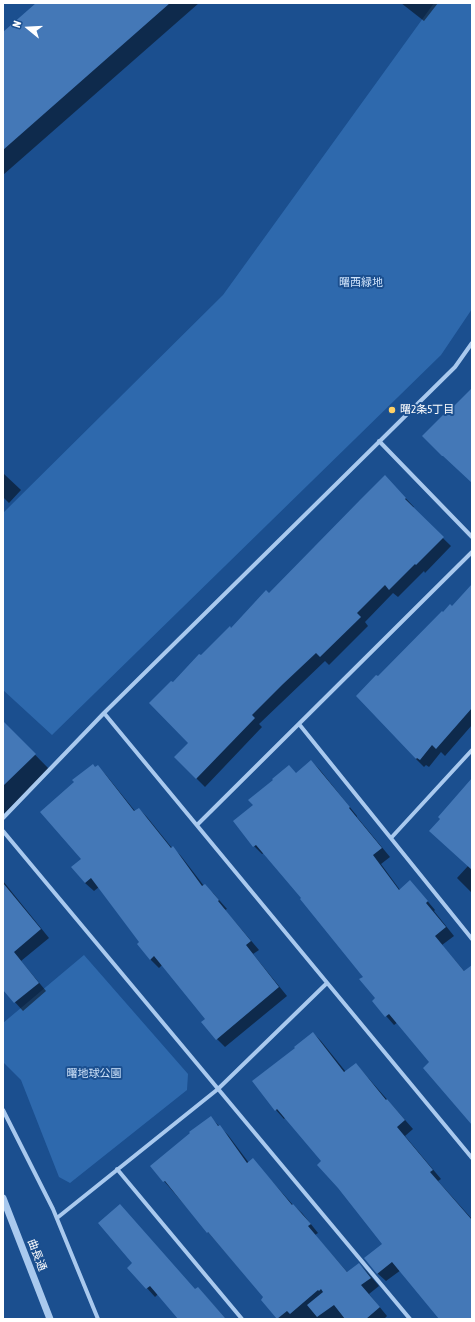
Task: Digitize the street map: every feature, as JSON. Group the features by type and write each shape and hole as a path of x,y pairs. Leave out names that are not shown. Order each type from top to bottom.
{"street":[{"path":"3,818 104,713 455,367 472,342"},
{"path":"379,441 472,537"},
{"path":"197,825 472,552"},
{"path":"104,713 472,1158"},
{"path":"299,724 472,939"},
{"path":"391,838 472,750"},
{"path":"3,830 410,1319"},
{"path":"57,1218 218,1089 327,983"},
{"path":"3,1110 57,1218 98,1319"},
{"path":"117,1169 242,1319"},
{"name":"曲長通","path":"3,1198 50,1319"}],"green space":[{"name":"曙西緑地","path":"434,3 472,3 472,309 441,355 52,735 3,690 3,513 223,295"},
{"name":"曙地球公園","path":"84,955 188,1074 187,1090 70,1183 59,1177 21,1080 3,1062 3,1023"}],"building":[{"path":"36,3 170,3 3,150 3,32"},
{"path":"472,388 472,483 422,436"},
{"path":"385,475 406,498 405,499 444,537 389,590 385,585 357,613 361,617 320,657 316,653 282,685 252,715 255,718 196,779 174,757 188,743 149,703 171,681 173,682 199,654 201,655 230,626 231,628 266,590 269,593"},
{"path":"472,584 472,708 436,749 432,745 420,760 417,758 416,759 356,696 376,675 378,676 442,611 443,612 450,604 452,606"},
{"path":"3,721 36,754 3,786"},
{"path":"311,760 382,848 373,855 399,890 410,880 428,901 426,903 446,927 435,936 464,971 472,965 472,1125 423,1068 429,1062 389,1014 385,1017 372,1001 375,998 359,979 363,977 300,899 301,898 256,845 253,847 233,821 253,805 248,800 289,765 296,773"},
{"path":"93,764 95,767 98,765 134,811 139,808 171,848 173,846 202,886 205,884 219,900 218,901 251,941 246,945 279,987 216,1040 201,1022 205,1019 154,956 150,960 137,944 139,942 91,878 85,883 71,867 81,859 40,812 74,782 72,780"},
{"path":"472,778 472,870 429,831 440,819 438,817"},
{"path":"3,883 41,929 14,952 39,983 14,1003 3,990"},
{"path":"313,1032 344,1072 356,1063 386,1100 387,1099 405,1120 397,1127 433,1170 430,1172 472,1220 472,1319 439,1319 392,1262 377,1274 364,1258 382,1244 338,1188 317,1165 321,1161 277,1109 275,1111 252,1081 295,1048 294,1047"},
{"path":"211,1116 218,1126 220,1125 247,1163 253,1158 292,1205 293,1204 311,1224 308,1226 347,1272 359,1263 371,1278 361,1285 380,1307 366,1319 345,1319 334,1305 317,1317 307,1305 323,1292 321,1289 290,1314 287,1311 277,1319 261,1300 263,1297 208,1232 207,1233 165,1181 163,1182 150,1166 190,1133 189,1132"},
{"path":"120,1204 195,1289 198,1287 226,1319 178,1319 150,1286 146,1289 127,1268 132,1263 98,1223"}],"place":[{"name":"曙2条5丁目","path":"392,410"}]}
